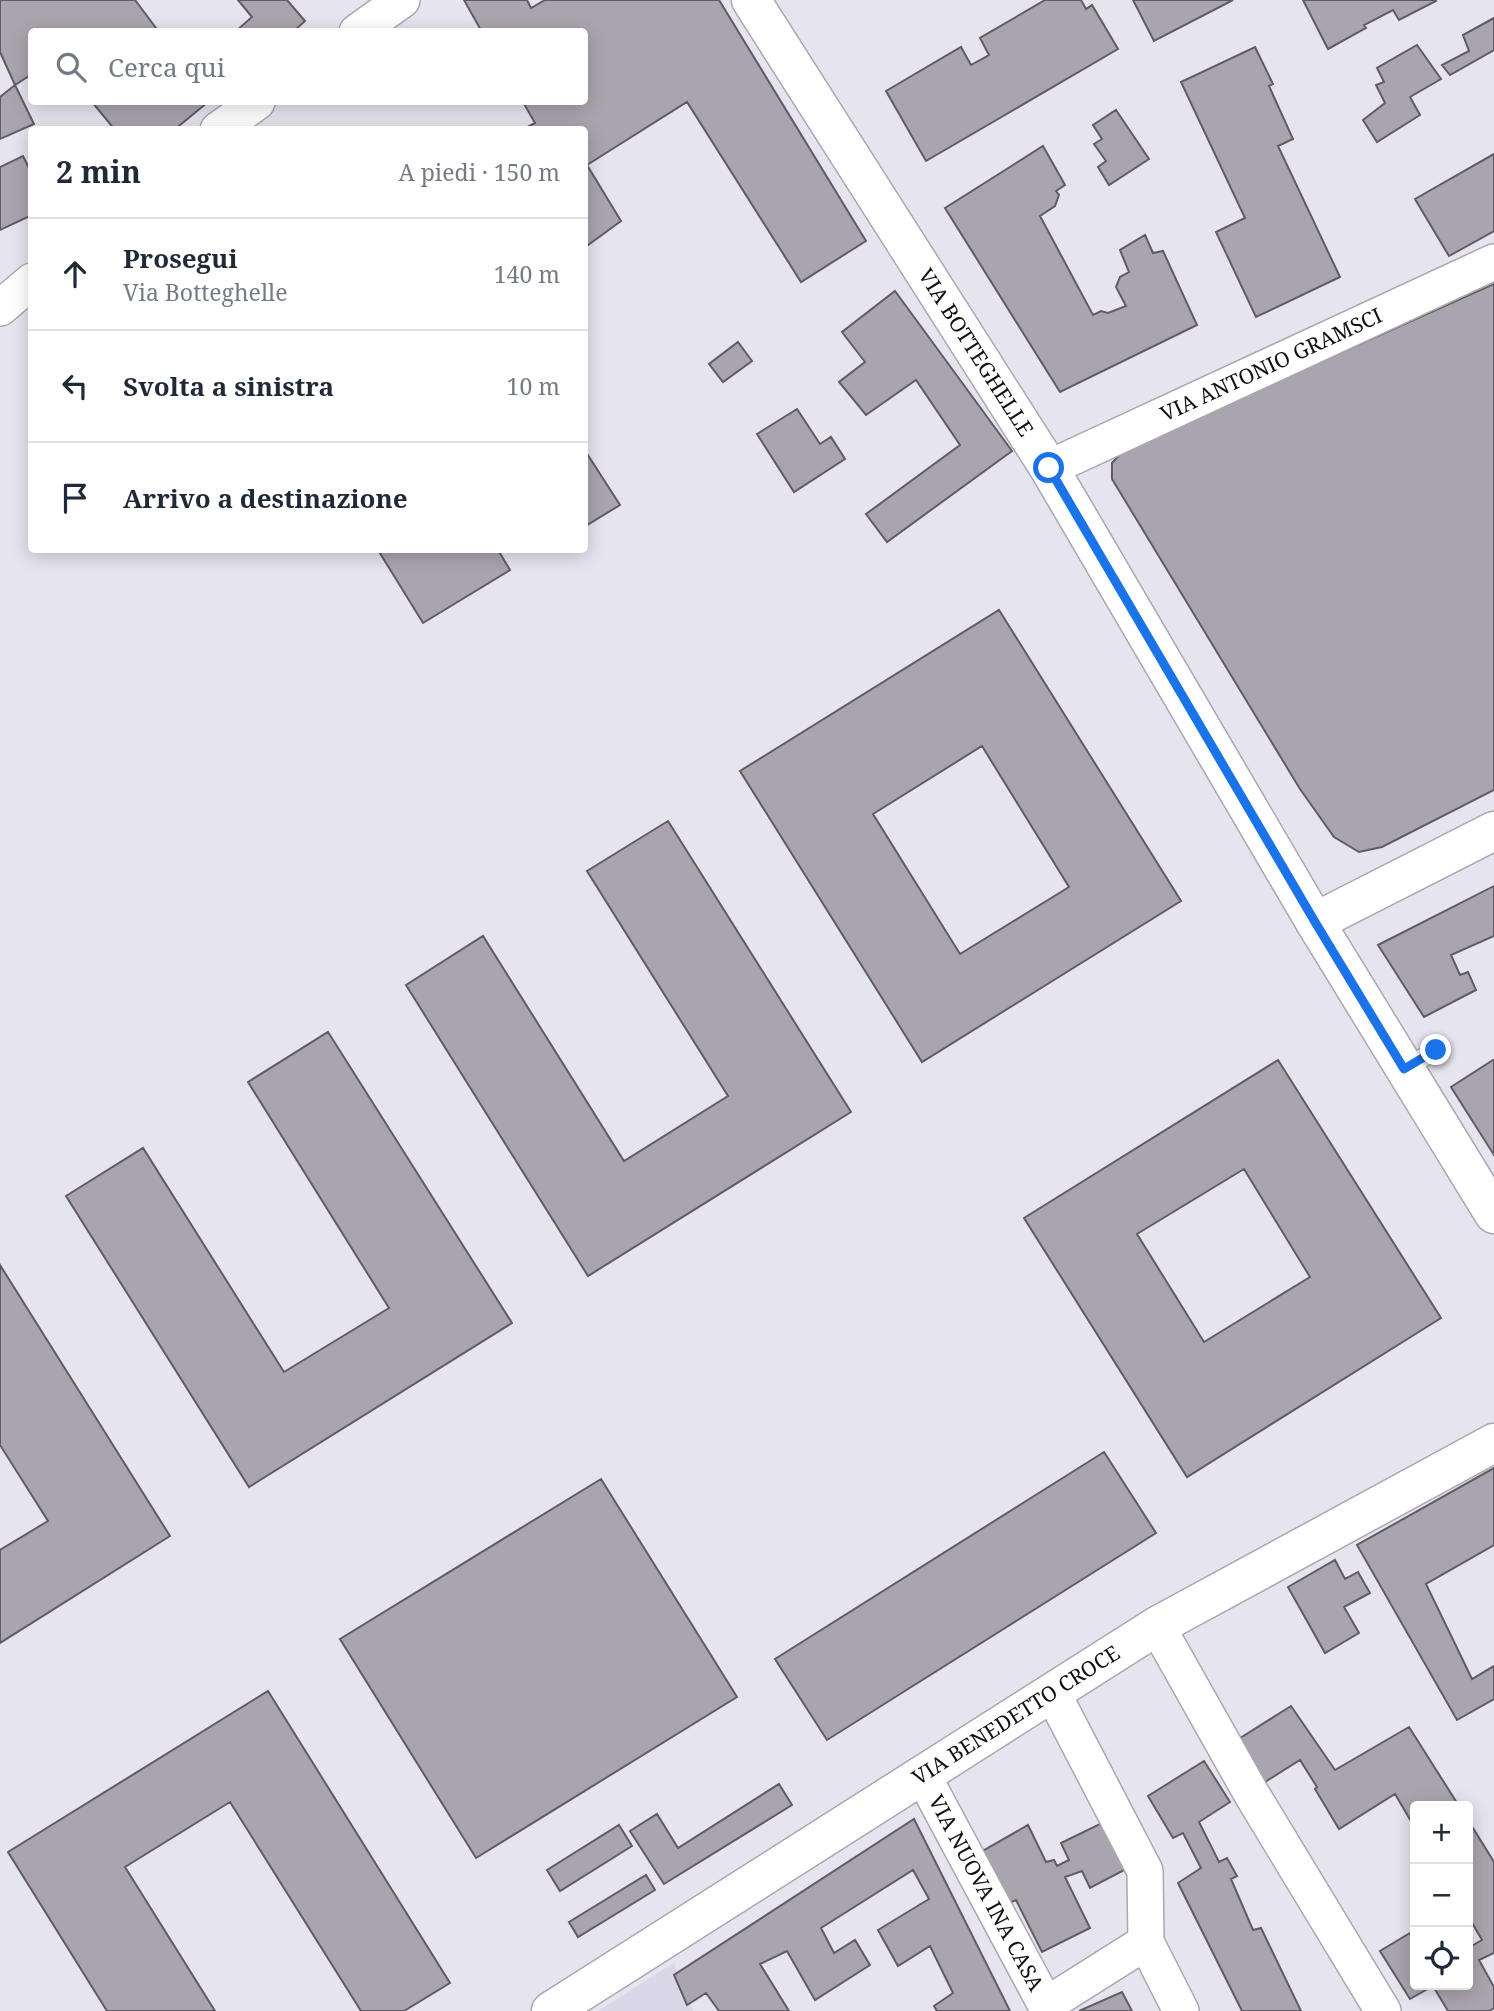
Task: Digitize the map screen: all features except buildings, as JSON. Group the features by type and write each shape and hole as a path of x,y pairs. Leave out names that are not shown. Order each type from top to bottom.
{"main road":[{"name":"VIA BOTTEGHELLE","path":"751,0 1049,468 1315,922 1420,1059 1494,1214"},
{"path":"1315,922 1494,831"},
{"name":"VIA BENEDETTO CROCE","path":"551,2011 1157,1626 1494,1443"}],"street":[{"path":"363,28 402,0"},
{"path":"224,126 253,105"},
{"name":"VIA ANTONIO GRAMSCI","path":"1049,468 1494,262"},
{"path":"0,308 28,284"},
{"path":"1157,1626 1251,1793 1383,2011"},
{"path":"1052,1692 1145,1871 1146,1942 1181,2011"},
{"name":"VIA NUOVA INA CASA","path":"922,1774 1047,2008"},
{"path":"1047,2008 1146,1942"}],"shaded area":[{"path":"674,1963 693,2011 598,2011"}],"route":[{"path":"1049,468 1404,1069 1436,1050"}]}
